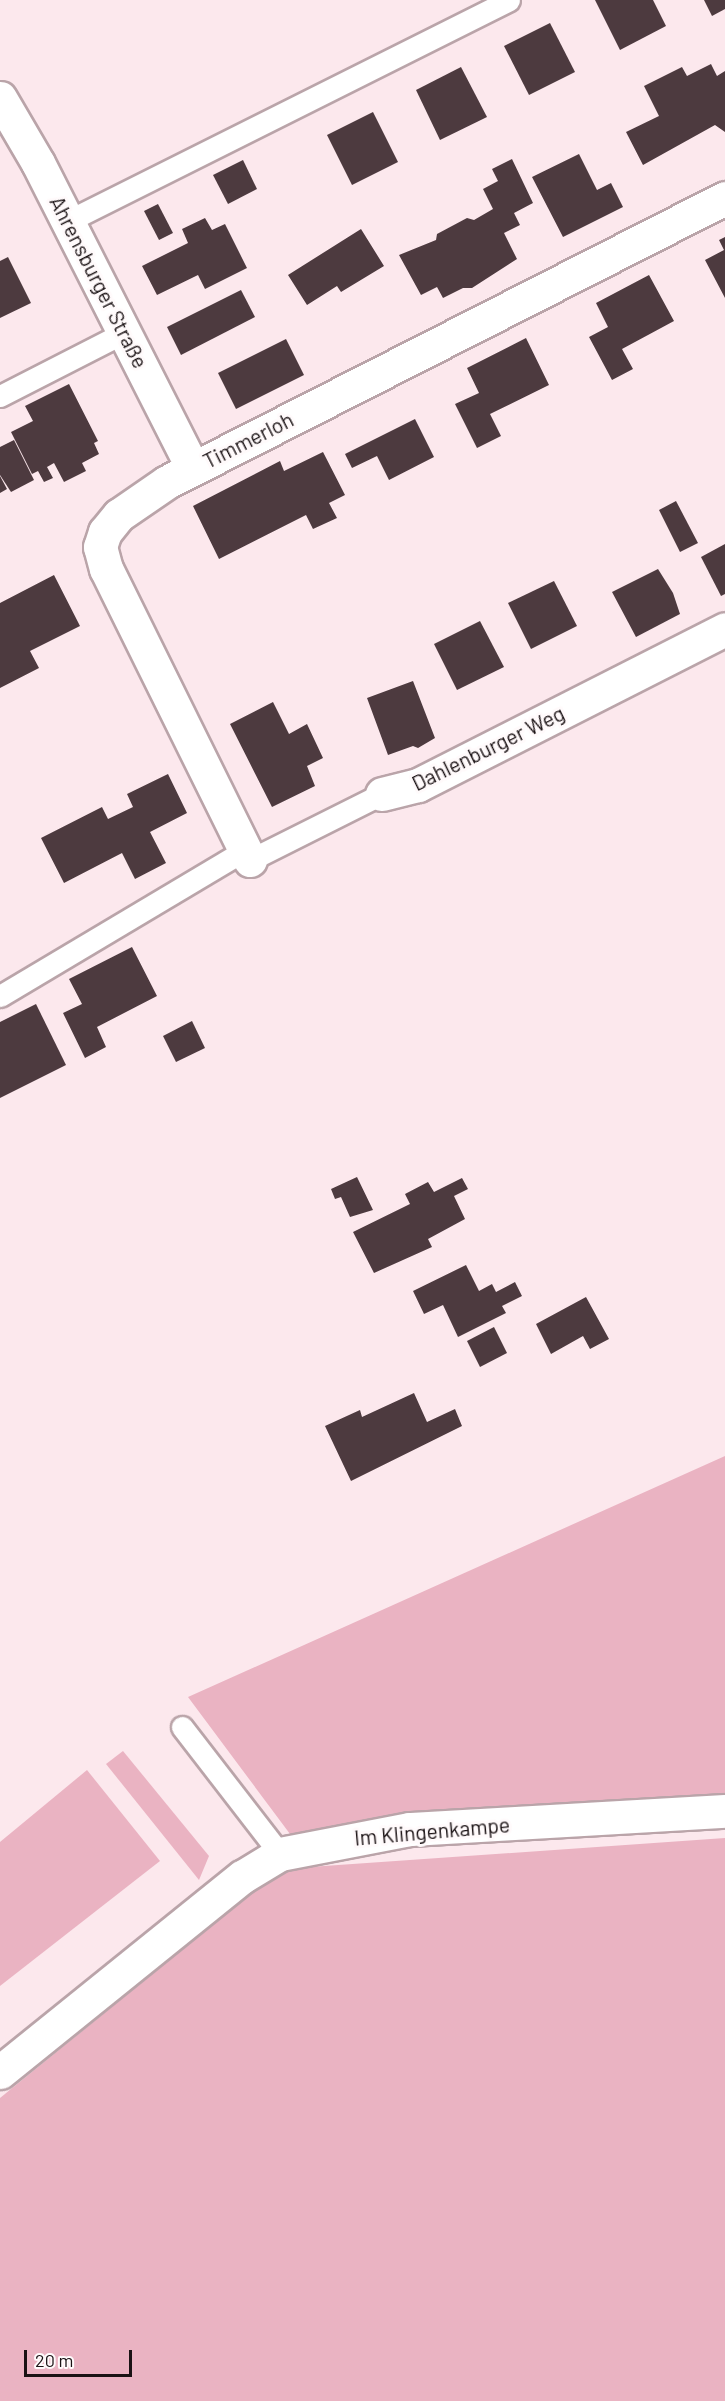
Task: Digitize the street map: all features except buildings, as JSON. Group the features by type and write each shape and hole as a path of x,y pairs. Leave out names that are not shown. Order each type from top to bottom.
{"street":[{"name":"Ahrensburger Straße","path":"0,98 68,221 193,468"},
{"name":"Timmerloh","path":"247,855 106,569 100,548 105,532 119,515 193,468 725,198"},
{"name":"Dahlenburger Weg","path":"382,794 418,785 725,629"},
{"name":"Im Klingenkampe","path":"0,2072 242,1877 280,1854 410,1829 725,1811"}],"lane":[{"path":"68,221 509,0"},
{"path":"0,396 125,332"},
{"name":"Dahlenburger Weg","path":"0,996 247,855 382,794"},
{"path":"182,1727 280,1854"}],"shaded area":[{"path":"725,1456 725,1797 409,1815 290,1834 188,1697"},
{"path":"123,1751 209,1856 199,1880 106,1764"},
{"path":"87,1770 160,1861 0,1986 0,1842"},
{"path":"725,1838 725,2401 0,2401 0,2098 281,1869"}]}
